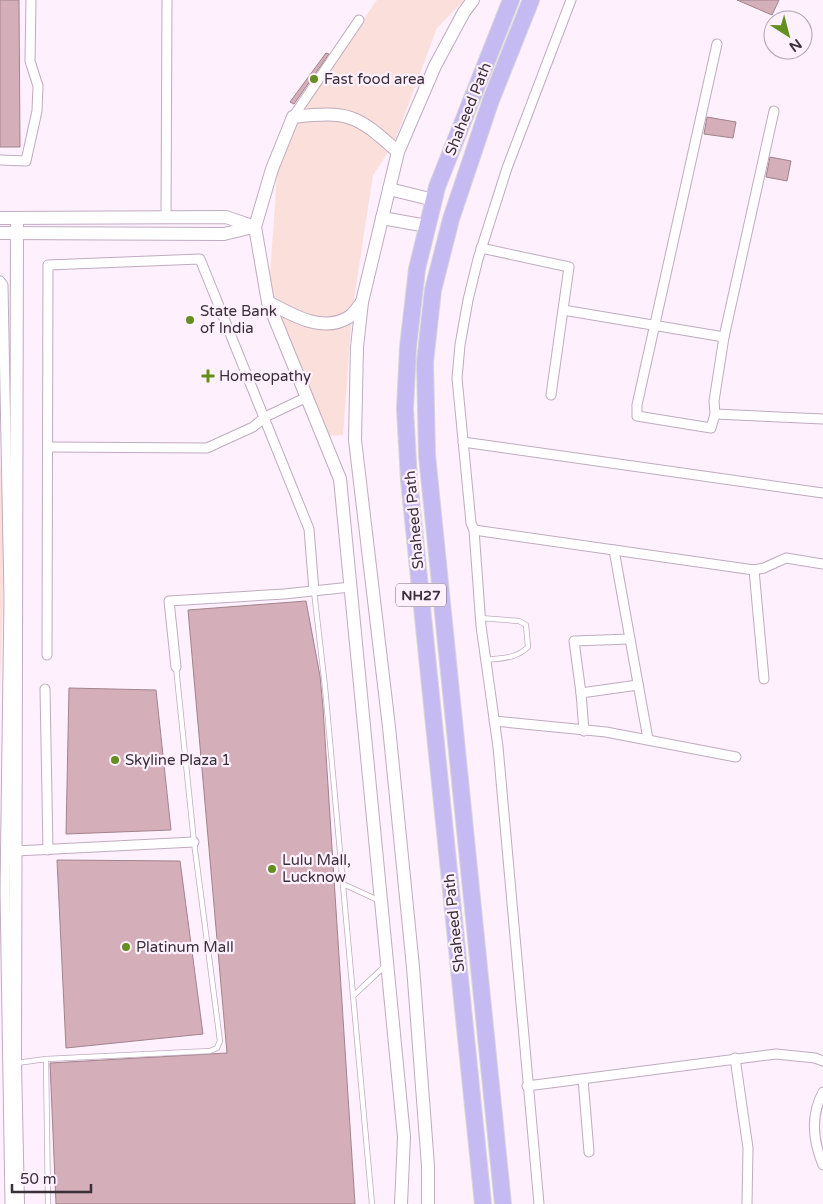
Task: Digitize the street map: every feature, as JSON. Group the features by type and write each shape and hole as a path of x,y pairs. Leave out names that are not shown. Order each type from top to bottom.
{"highway":[{"name":"Shaheed Path","path":"483,1204 409,480 405,410 408,347 417,269 437,187 511,0"},
{"name":"Shaheed Path","path":"503,1204 427,455 425,362 433,290 451,219 491,100 531,0"}],"street":[{"path":"0,160 26,160 37,111 38,86 30,61 31,0"},
{"path":"166,218 167,0"},
{"path":"428,1204 428,1166 413,967 356,440 357,347 362,302 398,152 435,66 464,12 473,0"},
{"path":"539,1204 494,721 480,618 474,530 471,523 457,378 460,345 481,248 507,168 572,0"},
{"path":"360,20 293,117 272,169 255,227 268,302 305,398 340,479 404,1137 401,1204"},
{"path":"717,44 637,405 637,416 711,428 715,414 714,401 724,337 774,111"},
{"path":"293,117 334,114 352,117 374,130 398,152"},
{"path":"389,189 434,200"},
{"path":"0,218 226,217 255,227"},
{"path":"17,218 15,1063 18,1204"},
{"path":"382,218 427,226"},
{"path":"0,233 224,234 255,227"},
{"path":"481,248 569,267 551,395"},
{"path":"47,655 48,265 200,259 309,529 314,591"},
{"path":"0,281 3,285 9,598 5,891 10,1204"},
{"path":"268,302 296,317 321,324 334,323 350,316 362,302"},
{"path":"563,310 654,327 724,337"},
{"path":"48,447 208,448 253,427 265,417 305,398"},
{"path":"715,414 823,419"},
{"path":"463,442 823,493"},
{"path":"474,530 754,570 764,568 786,558 823,564"},
{"path":"614,550 648,739"},
{"path":"754,570 764,679"},
{"path":"176,667 169,601 350,587"},
{"path":"584,730 574,641 630,639"},
{"path":"581,694 638,685"},
{"path":"45,689 48,850"},
{"path":"494,721 584,730 648,739 736,757"},
{"path":"16,851 194,842"},
{"path":"527,1086 776,1054 815,1058 823,1061"},
{"path":"735,1058 748,1148 748,1204"},
{"path":"582,1079 589,1152"},
{"path":"823,1092 814,1120 816,1147 823,1165"}],"lane":[{"path":"314,591 325,687 372,1204"},
{"path":"480,618 519,621 526,625 528,631 528,647 521,654 511,658 486,660"},
{"path":"15,1063 46,1059 210,1051 217,1048 220,1041 194,842 176,667"},
{"path":"343,884 381,901"},
{"path":"353,996 387,964"},
{"path":"46,1059 48,1204"}],"shaded area":[{"path":"377,0 464,0 437,28 394,143 373,175 352,312 343,435 327,436 269,290 279,146 317,85"},
{"path":"0,459 5,538 0,691"}],"building":[{"path":"0,0 19,0 20,147 0,147"},
{"path":"737,0 779,0 774,10 763,11"},
{"path":"326,53 329,54 294,104 290,102"},
{"path":"707,117 736,122 733,138 704,134"},
{"path":"770,157 791,161 787,181 766,177"},
{"name":"Lulu Mall, Lucknow","path":"306,601 320,676 323,708 355,1204 56,1204 50,1063 227,1053 188,610"},
{"name":"Skyline Plaza 1","path":"69,688 156,690 171,830 66,834"},
{"name":"Platinum Mall","path":"57,860 180,861 203,1034 66,1048"}],"place":[{"name":"Fast food area","path":"314,79"},
{"name":"State Bank of India","path":"190,320"},
{"name":"Homeopathy","path":"208,376"},
{"name":"Skyline Plaza 1","path":"115,760"},
{"name":"Lulu Mall, Lucknow","path":"272,869"},
{"name":"Platinum Mall","path":"126,947"}]}
